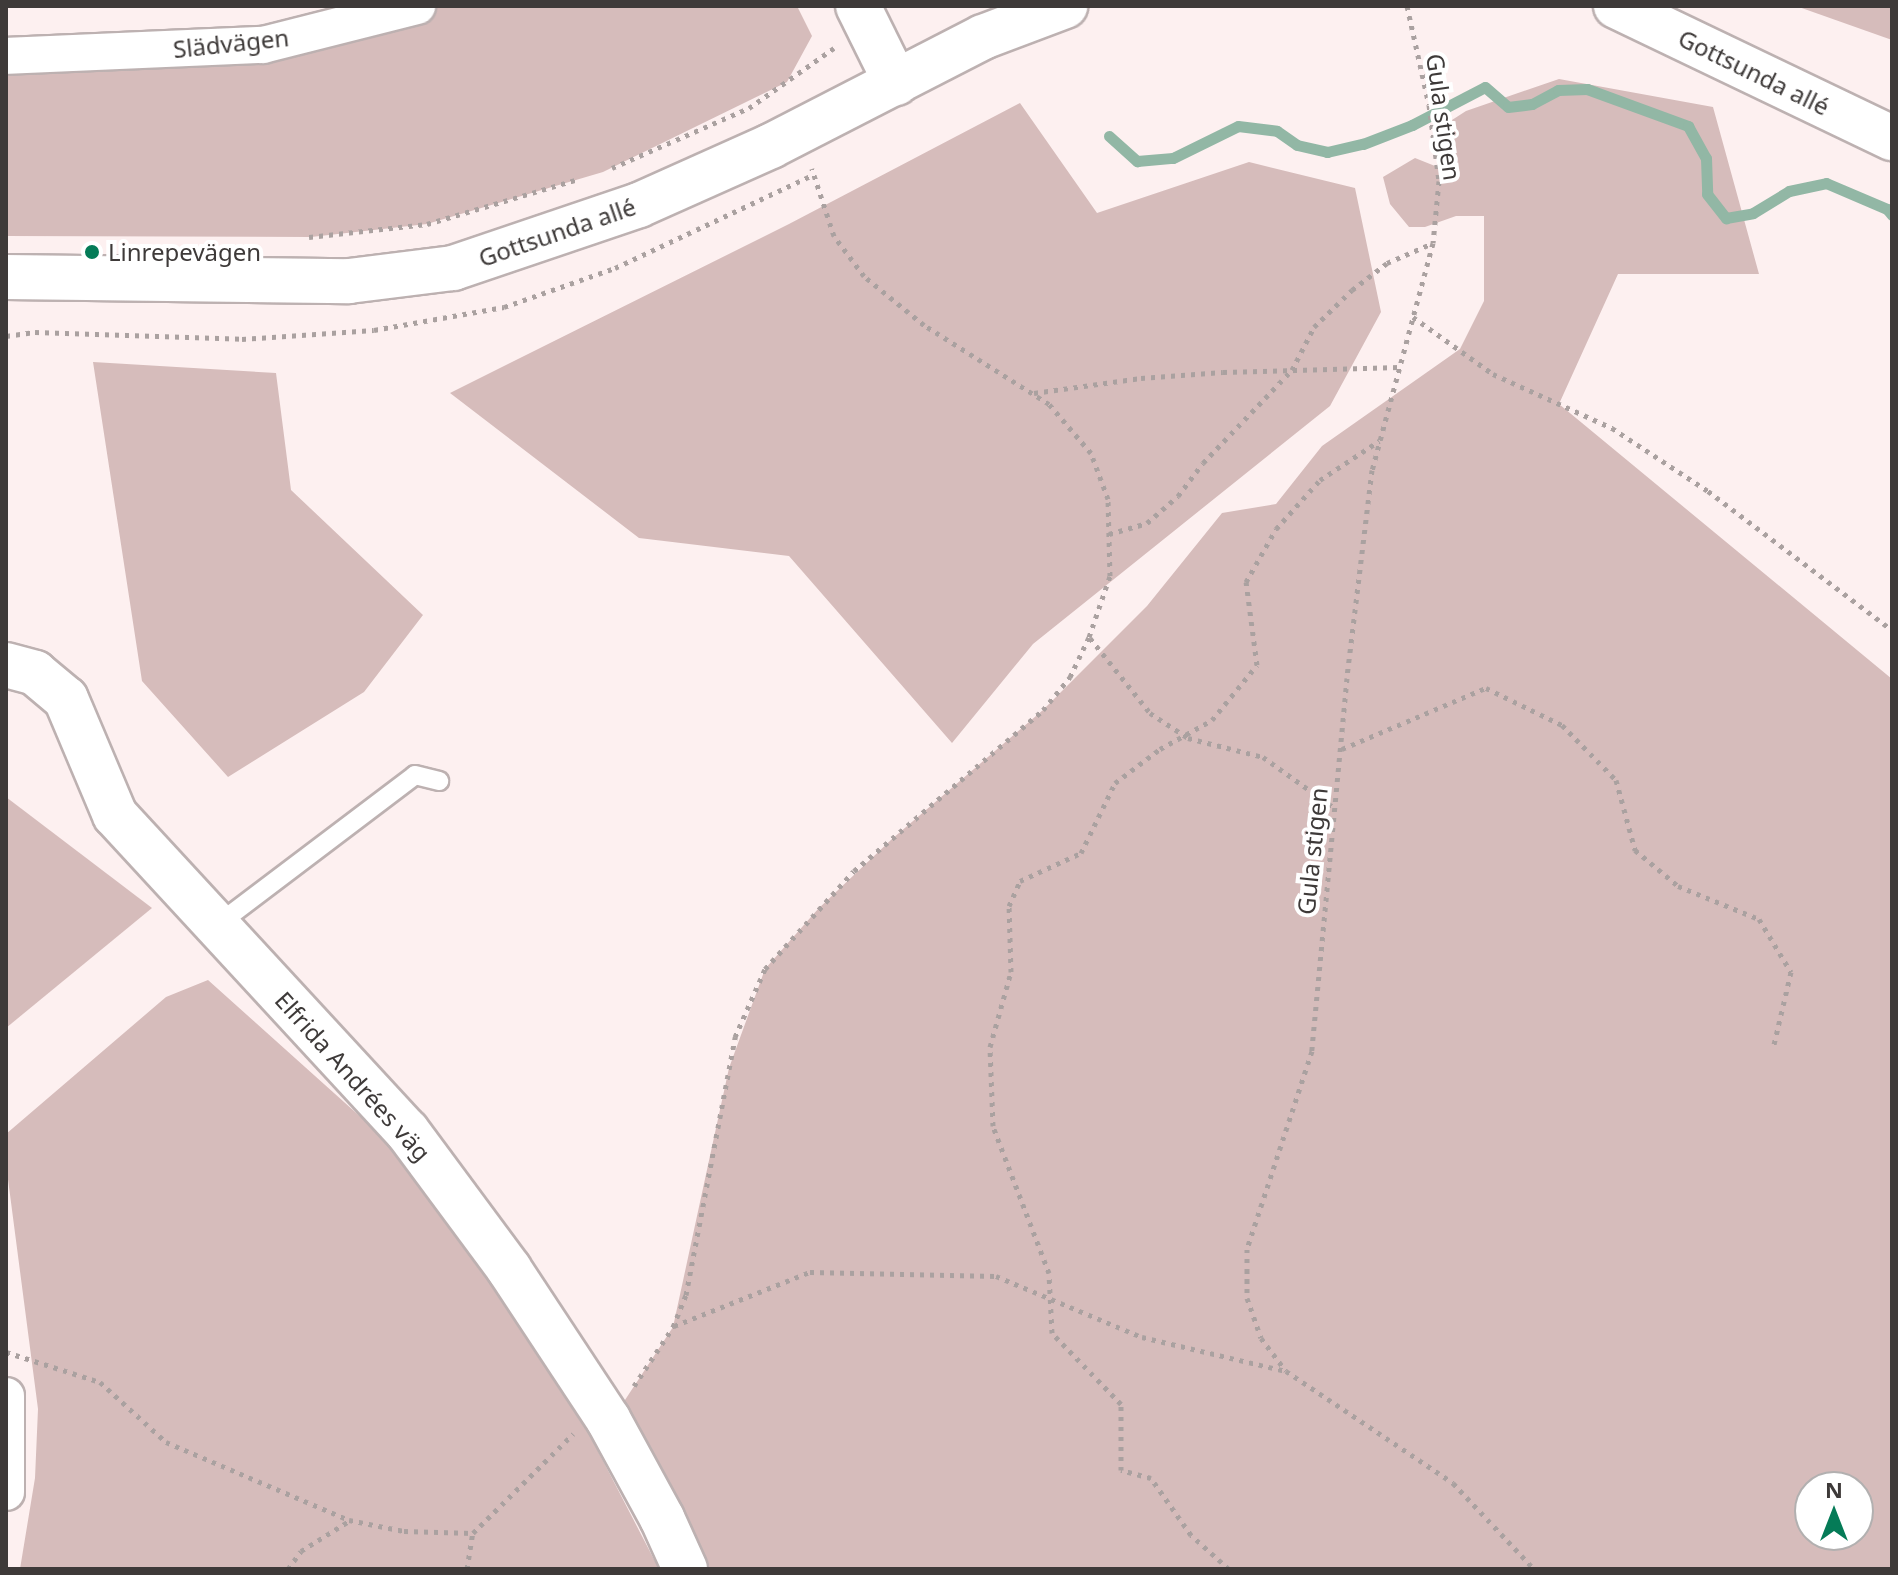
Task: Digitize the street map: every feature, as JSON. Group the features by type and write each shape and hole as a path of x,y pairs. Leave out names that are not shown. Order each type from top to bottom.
{"street":[{"name":"Slädvägen","path":"6,56 42,57 263,45 417,6"},
{"name":"Gottsunda allé","path":"6,277 349,281 453,268 639,205 771,146 983,37 1065,6"},
{"name":"Gottsunda allé","path":"1616,6 1892,138"},
{"path":"862,15 896,83"},
{"name":"Elfrida Andrées väg","path":"6,665 35,673 66,699 115,815 407,1131 509,1269 608,1419 662,1518 685,1569"},
{"path":"6,1396 9,1424 6,1492"}],"lane":[{"path":"217,925 415,775 439,781"}],"path":[{"name":"Gula stigen","path":"1407,6 1429,105 1439,181 1433,243 1372,470 1334,808 1312,1051 1247,1249 1247,1298 1261,1338 1286,1371 1453,1483 1534,1569"},
{"path":"603,172 749,108 862,15"},
{"path":"631,1390 673,1327 686,1295 735,1037 765,969 854,871 1043,710 1070,677 1089,637 1110,576 1108,499 1091,453 1049,404 924,325 864,276 834,236 813,175 803,127"},
{"path":"296,237 427,224 588,177"},
{"path":"1109,534 1147,523 1178,496 1203,463 1292,370 1314,327 1352,290 1387,263 1433,243"},
{"path":"1413,317 1493,374 1612,428 1696,483 1892,630"},
{"path":"67,322 67,332"},
{"path":"181,336 182,325"},
{"path":"1033,394 1141,378 1399,367"},
{"path":"1229,1569 1191,1535 1151,1478 1121,1470 1121,1404 1052,1333 1049,1273 993,1126 990,1047 1011,972 1009,906 1020,881 1081,853 1115,783 1184,735 1212,720 1257,665 1246,582 1276,529 1320,480 1380,441"},
{"path":"1089,637 1150,713 1184,735 1263,757 1334,808"},
{"path":"1341,750 1486,688 1562,725 1616,780 1635,850 1678,886 1759,919 1791,972 1773,1049"},
{"path":"673,1327 810,1272 996,1276 1142,1337 1286,1371"},
{"path":"6,1352 100,1382 166,1442 349,1520 404,1531 473,1533"},
{"path":"467,1569 473,1533 574,1434"},
{"path":"288,1569 301,1551 349,1520"}],"shaded area":[{"path":"417,6 797,6 812,36 787,82 603,172 427,224 311,237 6,236 6,56 42,57"},
{"path":"1796,6 1892,6 1892,40"},
{"path":"1559,79 1713,107 1759,274 1618,274 1559,404 1892,679 1892,1569 708,1569 623,1403 673,1327 729,1068 765,969 818,909 892,839 1043,710 1147,606 1222,513 1276,504 1322,446 1460,349 1484,301 1484,216 1456,216 1425,227 1409,227 1390,204 1383,177 1415,158 1435,166 1449,157 1452,120 1466,111"},
{"path":"1020,103 1097,213 1249,162 1355,188 1381,312 1330,406 1033,644 952,743 789,556 639,538 450,393 789,224"},
{"path":"93,362 276,373 291,490 423,615 364,692 228,777 142,681"},
{"path":"6,797 152,908 6,1028"},
{"path":"208,980 383,1137 487,1278 586,1428 659,1569 20,1569 35,1478 38,1409 6,1164 6,1134 166,997"}],"waterway":[{"path":"1109,136 1137,161 1173,158 1238,126 1277,131 1297,145 1327,152 1363,144 1412,125 1485,87 1508,107 1532,104 1558,90 1587,89 1688,126 1706,158 1707,194 1726,218 1753,213 1789,191 1826,183 1887,209 1892,215"}],"place":[{"name":"Linrepevägen","path":"92,252"}]}
